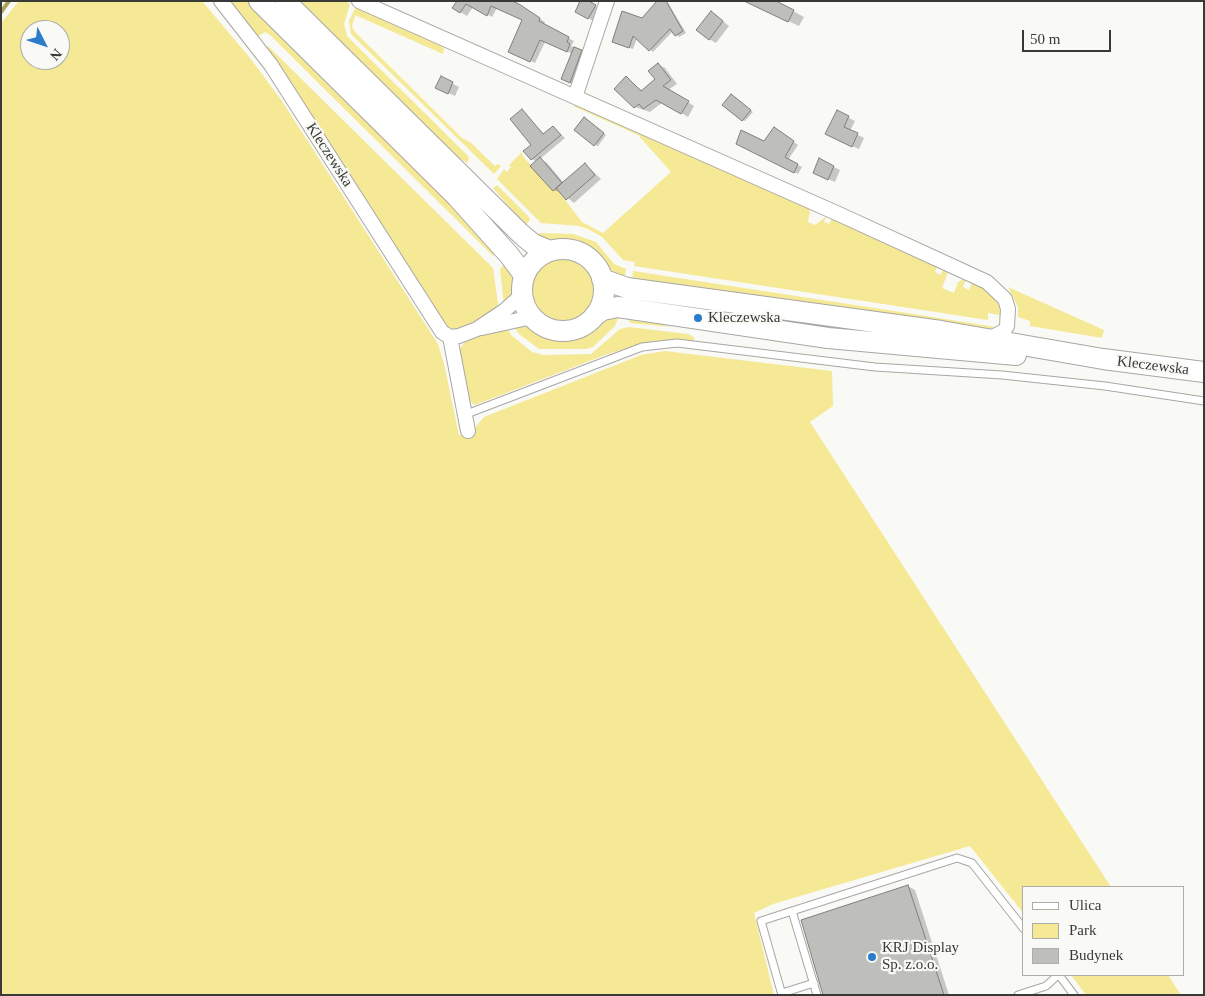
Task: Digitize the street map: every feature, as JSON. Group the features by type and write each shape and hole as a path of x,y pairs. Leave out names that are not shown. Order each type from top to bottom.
{"main road":[{"path":"259,1 457,197 509,255 524,275"},
{"path":"285,1 521,234 533,244 550,251"},
{"path":"561,249 582,254 594,264 602,279 603,298 595,315 584,325 564,331 552,329 532,317 522,295 524,275 534,260 550,251 561,249"},
{"name":"Kleczewska","path":"602,279 627,288 989,339 1102,359 1204,372"},
{"name":"Kleczewska","path":"595,315 602,310 618,307 828,338 1036,357 1102,359"}],"street":[{"name":"Kleczewska","path":"221,1 271,65 442,332 450,337"},
{"path":"359,1 930,254 987,282 1005,299 1008,309 1007,326 1004,331 989,339"},
{"path":"575,97 607,1"},
{"path":"468,431 450,337 459,336 476,329 504,312 522,295"},
{"path":"476,329 532,317"},
{"path":"1007,326 1013,334 1027,345"}],"lane":[{"path":"464,414 642,347 676,343 876,367 1002,375 1105,386 1204,401"},
{"path":"814,983 782,994 761,921 957,858 972,863 1022,926"},
{"path":"792,911 817,995"},
{"path":"1018,995 1046,986 1057,976"},
{"path":"1059,976 1074,995"}],"green space":[{"path":"19,1 202,1 250,58 282,101 438,344 459,435 473,430 484,417 641,355 665,351 832,371 833,406 810,422 1110,886 1022,886 1022,911 970,846 773,904 754,913 774,995 1,995 1,23"},
{"path":"228,1 250,1 437,187 497,252 493,256 270,35 265,32 258,36"},
{"path":"294,1 345,1 350,4 344,24 347,36 468,156 467,163 449,152"},
{"path":"356,6 441,44 444,49 443,54 355,15 352,26 355,32 462,138 470,142 495,166 498,164 501,166 494,174 351,34 349,21"},
{"path":"268,46 493,268 499,310 460,330 453,330 446,326 266,48"},
{"path":"579,105 808,207 810,211 808,222 815,225 827,216 824,222 829,224 832,218 938,264 935,272 940,275 945,267 948,272 942,288 954,293 958,282 966,279 963,287 969,290 972,283 988,291 999,305 1000,312 999,322 999,315 988,313 988,320 634,266 635,262 623,260 602,237 588,229 579,226 541,223 497,179 504,169 507,172 511,167 509,165 523,151 522,155 553,191 556,188 582,222 603,233 671,172 638,135 573,106"},
{"path":"497,185 529,217 530,220 525,225 493,188"},
{"path":"539,233 573,234 596,242 614,264 626,269 624,280 613,274 600,256 589,247 576,242 552,241 535,235"},
{"path":"563,258 581,264 589,272 595,290 589,308 581,316 563,322 545,316 537,308 531,290 537,272 545,264"},
{"path":"506,262 514,277 514,284 512,296 504,305 500,269"},
{"path":"633,271 995,327 985,331 632,280"},
{"path":"1008,287 1104,330 1102,338 1030,326 1030,321 1018,317 1018,307"},
{"path":"619,316 615,326 593,347 586,349 539,349 519,334 514,326 527,327 549,338 566,340 585,335 606,319"},
{"path":"627,316 640,319 671,327 630,323"},
{"path":"507,327 511,335 532,352 543,355 591,354 620,329 629,327 688,334 694,337 694,342 675,339 647,342 605,355 475,405 469,400 459,349 466,341"},
{"path":"1072,976 1169,976 1181,995 1086,995"}],"building":[{"path":"457,1 512,1 519,4 540,18 539,21 569,37 567,42 570,44 567,52 540,40 530,62 508,52 522,20 491,6 487,16 466,4 460,13 452,8"},
{"path":"580,1 589,1 596,5 588,19 575,12"},
{"path":"657,1 666,1 683,31 675,36 670,29 649,51 633,36 629,48 612,42 622,11 642,18"},
{"path":"744,1 776,1 794,10 788,22"},
{"path":"711,11 723,21 709,40 696,30"},
{"path":"574,47 582,50 570,83 561,79"},
{"path":"658,63 671,80 663,86 689,101 681,114 656,100 643,109 639,104 634,108 614,89 626,76 641,91 655,79 648,71"},
{"path":"441,76 453,82 448,94 435,88"},
{"path":"731,94 751,110 742,121 722,105"},
{"path":"522,109 543,134 553,126 561,135 531,160 523,151 531,145 510,119"},
{"path":"837,110 849,116 844,127 858,133 852,147 825,134"},
{"path":"584,117 604,133 594,146 574,130"},
{"path":"774,127 794,141 785,157 798,164 794,173 736,144 741,130 764,141"},
{"path":"540,157 562,183 553,191 530,166"},
{"path":"819,158 834,166 828,180 813,173"},
{"path":"585,163 595,175 566,200 556,188"},
{"name":"KRJ Display Sp. z.o.o.","path":"908,885 944,995 823,995 801,920"}],"waterway":[{"path":"1,12 9,1"}],"place":[{"name":"Kleczewska","path":"698,318"},
{"name":"KRJ Display Sp. z.o.o.","path":"872,957"}]}
